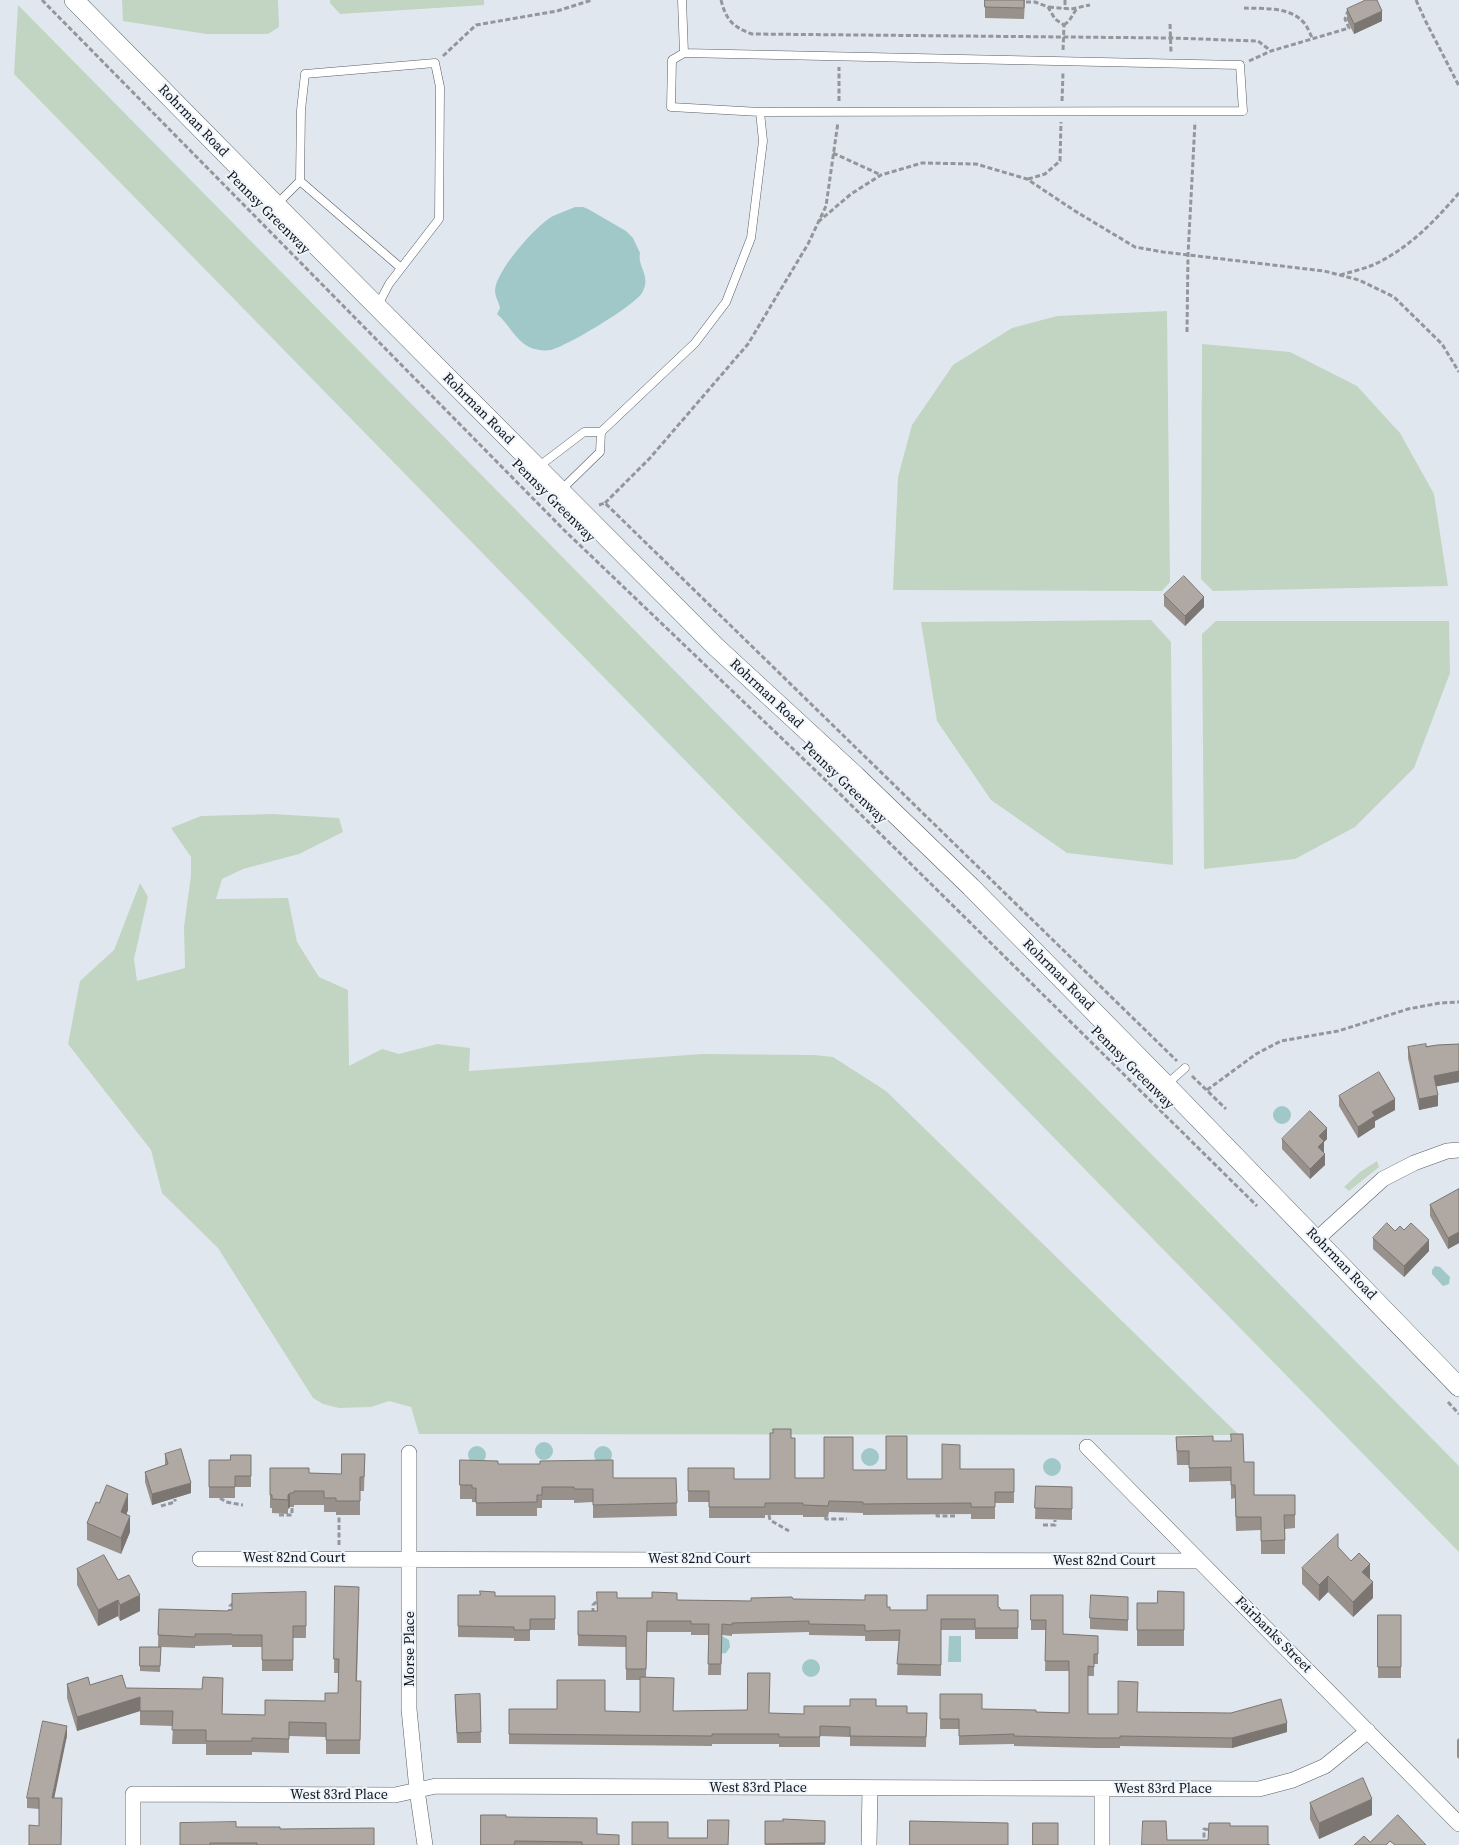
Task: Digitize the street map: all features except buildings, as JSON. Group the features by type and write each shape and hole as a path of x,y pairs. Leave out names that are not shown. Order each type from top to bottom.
{"street":[{"name":"Rohrman Road","path":"74,0 536,468 715,646 921,838 1166,1085 1317,1239 1452,1393"},
{"path":"1317,1239 1383,1179 1414,1163 1446,1152 1459,1150"},
{"name":"Fairbanks Street","path":"1087,1447 1459,1824"},
{"name":"Morse Place","path":"409,1453 409,1709 417,1790 425,1845"},
{"name":"West 82nd Court","path":"200,1558 1198,1561"},
{"name":"West 83rd Place","path":"133,1845 133,1794 395,1796 436,1786 1259,1789 1294,1780 1325,1766 1368,1731"},
{"path":"869,1845 870,1788"},
{"path":"1102,1789 1102,1845"}],"lane":[{"path":"682,0 684,53"},
{"path":"684,53 839,56 1240,65 1243,111 760,112 671,107 672,60 684,53"},
{"path":"276,205 300,181 301,110 305,74 435,63 440,86 440,219 389,284 377,307"},
{"path":"536,468 584,432 601,432 695,343 726,302 750,238 763,142 760,112"},
{"path":"300,181 401,268"},
{"path":"560,491 600,452 601,432"},
{"path":"1166,1085 1185,1068"}],"path":[{"name":"Pennsy Greenway","path":"42,0 564,530 839,793 1260,1210"},
{"path":"435,63 476,24 557,11 592,0"},
{"path":"720,0 725,15 739,29 752,34 1171,38 1258,41 1271,51"},
{"path":"1065,0 1065,9"},
{"path":"1416,0 1459,86"},
{"path":"1026,2 1035,2 1048,7 1065,9 1090,5"},
{"path":"1048,7 1055,19 1064,24"},
{"path":"1064,24 1070,21 1078,8"},
{"path":"1244,8 1288,12 1305,24 1313,39"},
{"path":"1240,65 1271,51 1349,28 1345,19 1348,11 1355,8"},
{"path":"1063,37 1064,24"},
{"path":"1170,24 1171,64"},
{"path":"605,503 650,458 748,344 808,244 826,206 839,112 841,36"},
{"path":"1187,332 1188,255 1195,111"},
{"path":"833,153 881,175"},
{"path":"1027,179 1045,174 1060,161"},
{"path":"818,222 851,194 881,175 922,163 976,164 1027,179 1135,247 1324,271 1359,280 1394,297 1442,344 1459,372"},
{"path":"1339,275 1373,265 1404,248 1436,220 1459,193"},
{"path":"1208,1090 1256,1054 1281,1041 1338,1031 1408,1008 1459,1002"},
{"path":"1452,1393 1459,1414"},
{"path":"161,1506 175,1502 175,1498"},
{"path":"220,1498 226,1502 243,1505"},
{"path":"279,1516 292,1515 292,1507"},
{"path":"937,1514 937,1516 957,1516"},
{"path":"339,1515 339,1558"},
{"path":"769,1515 770,1520 789,1531"},
{"path":"825,1517 826,1519 847,1520"},
{"path":"1043,1525 1055,1525 1055,1520"},
{"path":"230,1621 230,1606 242,1597"},
{"path":"593,1622 594,1602 598,1599 607,1598"},
{"path":"1204,1845 1204,1829 1218,1830"}],"shaded area":[{"path":"122,0 278,0 279,27 268,34 206,34 123,21"},
{"path":"330,0 484,0 484,5 340,14 330,3"},
{"path":"18,5 1459,1466 1459,1552 14,74"},
{"path":"575,207 588,209 626,231 633,238 640,253 645,287 642,293 627,307 585,334 551,350 534,349 524,344 497,314 500,308 495,293 497,282 509,261 527,238 553,216"},
{"path":"1167,311 1170,582 1162,591 893,590 898,477 912,425 953,365 1012,328 1057,316"},
{"path":"1202,344 1290,352 1357,386 1400,433 1434,494 1448,586 1213,591 1201,579"},
{"path":"1151,620 1171,642 1173,865 1067,853 991,800 937,721 921,622"},
{"path":"1216,621 1449,621 1450,673 1414,768 1355,827 1295,859 1204,869 1202,634"},
{"path":"273,814 339,818 343,832 299,854 243,869 222,879 216,899 288,898 297,942 319,977 348,990 349,1066 382,1049 399,1054 437,1044 470,1048 469,1071 702,1054 814,1055 833,1057 886,1091 1239,1435 419,1434 411,1407 389,1401 371,1407 339,1408 323,1404 313,1398 218,1248 162,1193 151,1150 68,1044 80,981 114,950 140,883 148,897 134,959 137,981 185,968 184,927 191,875 191,857 171,828 201,816"},
{"path":"1278,1106 1286,1106 1291,1111 1289,1122 1278,1124 1273,1119 1273,1111"},
{"path":"1377,1161 1379,1167 1349,1191 1344,1187 1360,1172"},
{"path":"1435,1266 1440,1267 1450,1277 1449,1284 1443,1286 1432,1274"},
{"path":"540,1442 548,1442 553,1447 551,1458 540,1460 535,1455 535,1447"},
{"path":"477,1446 483,1449 486,1455 483,1461 477,1464 471,1461 468,1455 471,1449"},
{"path":"603,1446 609,1449 612,1455 609,1461 603,1464 597,1461 594,1455 597,1449"},
{"path":"866,1448 874,1448 879,1453 877,1464 866,1466 861,1461 861,1453"},
{"path":"1048,1458 1056,1458 1061,1463 1059,1474 1048,1476 1043,1471 1043,1463"},
{"path":"722,1636 729,1640 730,1647 726,1653 718,1654 718,1637"},
{"path":"949,1636 961,1636 961,1662 948,1662"},
{"path":"807,1659 815,1659 820,1664 818,1675 807,1677 802,1672 802,1664"}]}
